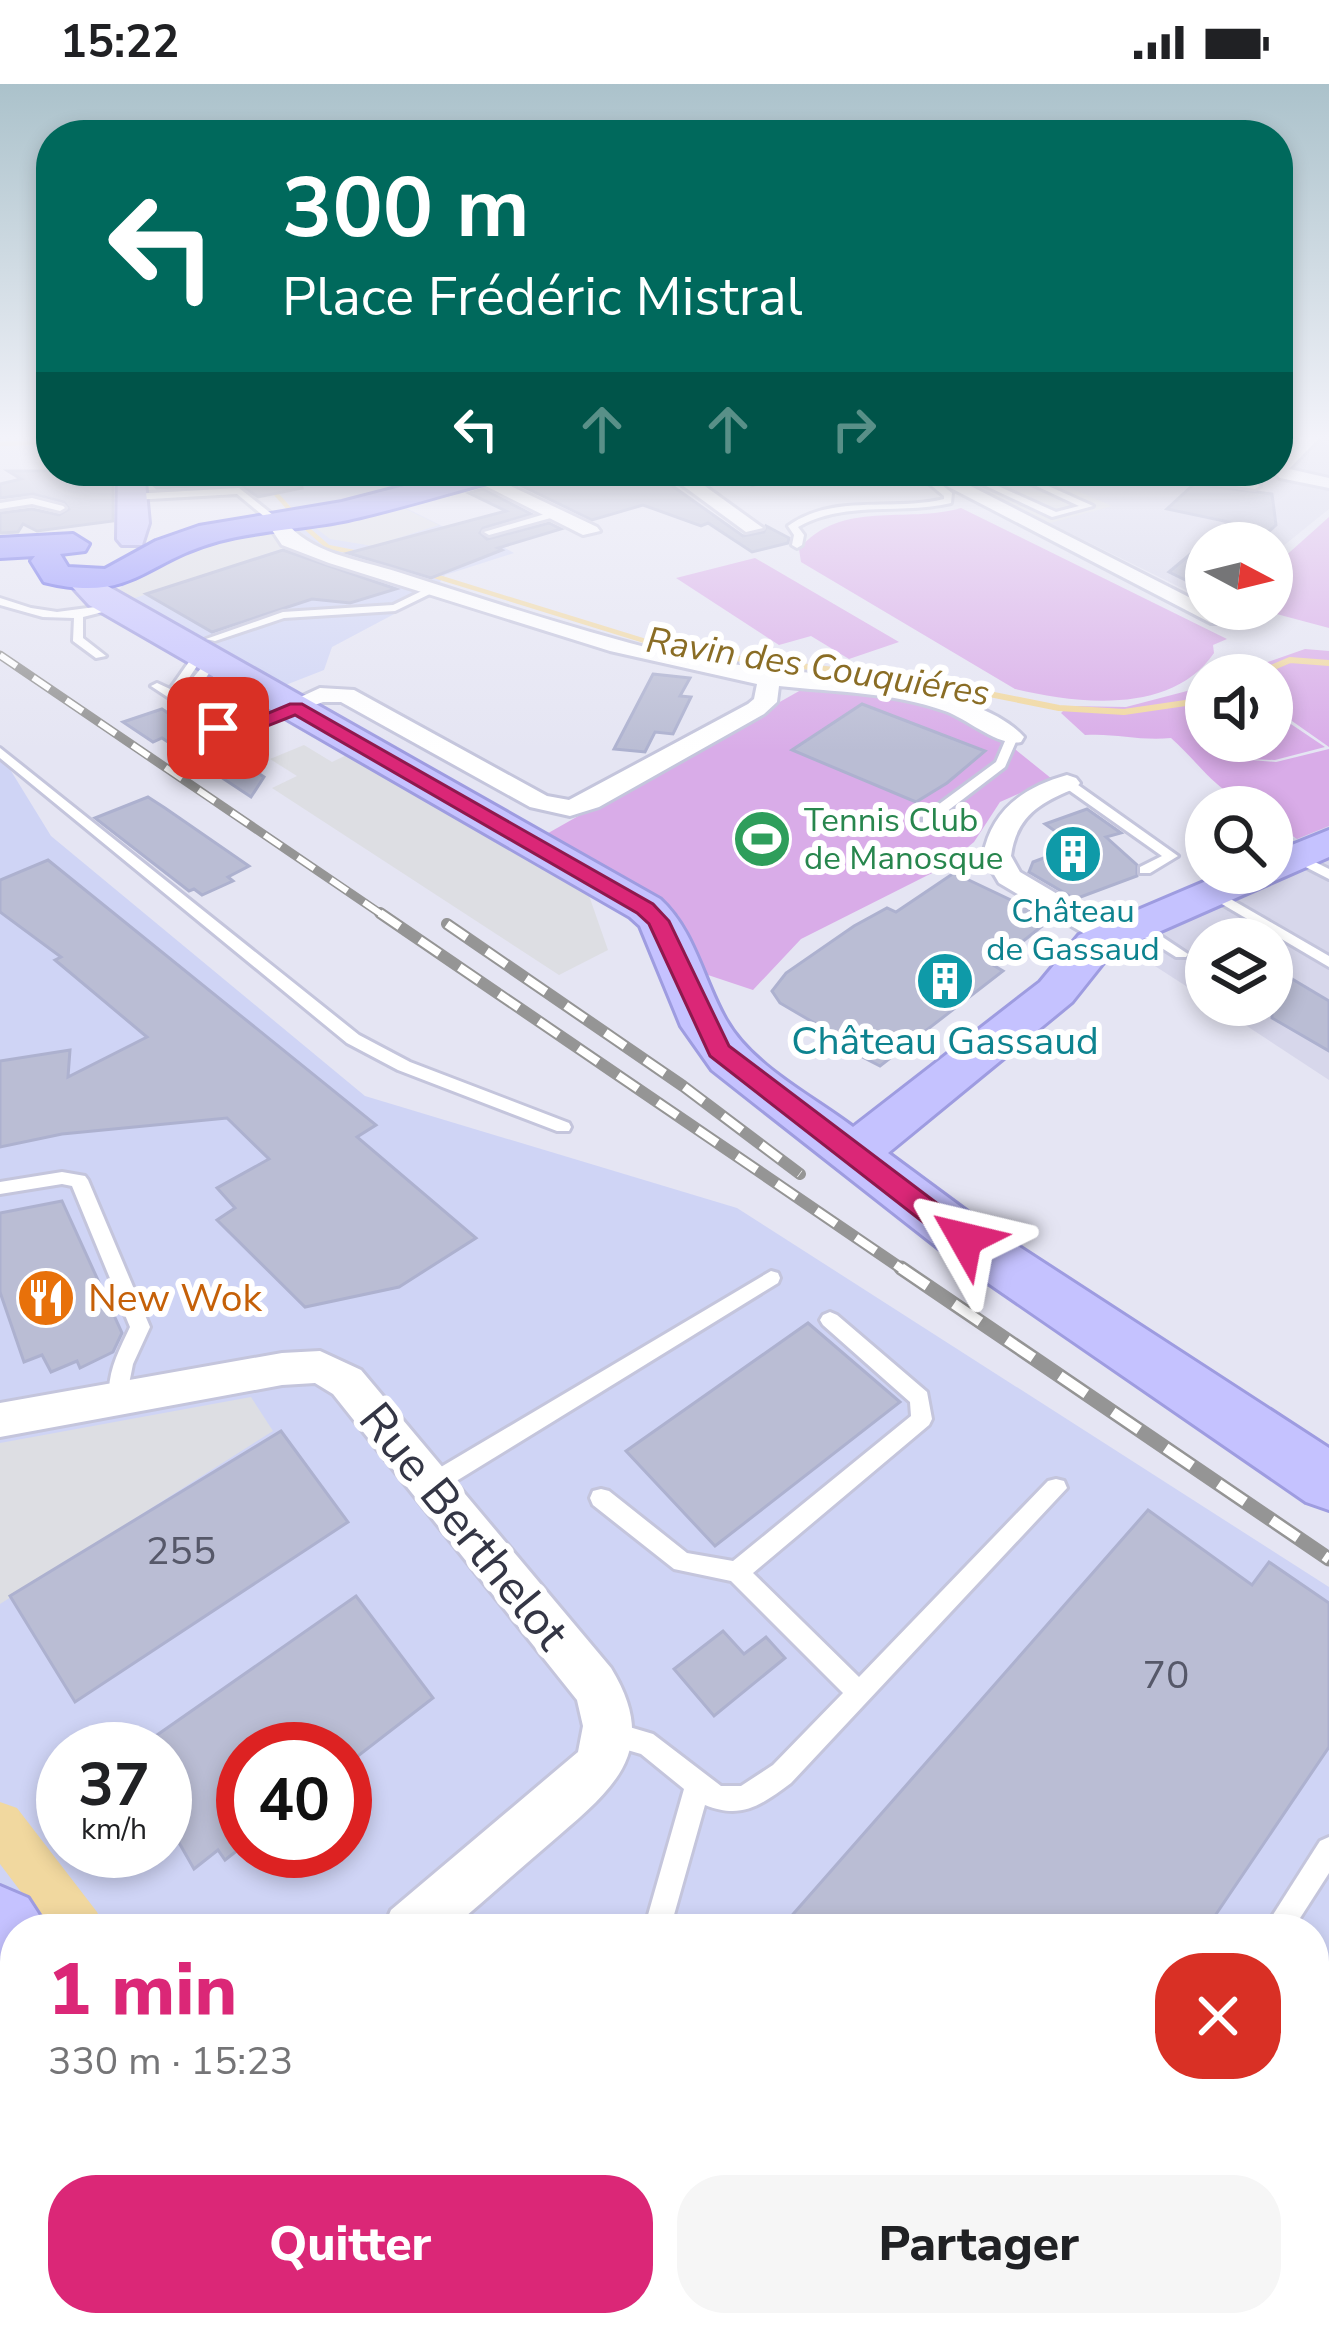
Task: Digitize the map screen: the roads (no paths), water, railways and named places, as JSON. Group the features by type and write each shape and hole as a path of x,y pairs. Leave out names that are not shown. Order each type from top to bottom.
{"main road":[{"path":"0,550 110,552 178,540"}],"street":[{"path":"290,540 641,653 770,678 931,699 992,723 1012,737"},
{"path":"1062,540 1185,601"},
{"path":"110,552 224,664 645,908 658,921 718,1050 965,1239 1329,1482"},
{"path":"294,707 320,695 346,695 532,799 570,808 756,710 765,702 770,678"},
{"path":"1067,783 1023,800 1007,823 996,852 1005,874 1101,930"},
{"path":"852,1155 1056,992 1101,930 1215,894"},
{"name":"Rue Berthelot","path":"0,1420 295,1367 320,1367 347,1382 593,1684 604,1701 609,1732"},
{"path":"428,1914 584,1784 604,1753 609,1732"}],"lane":[{"path":"797,545 798,540"},
{"path":"0,601 31,614 110,552"},
{"path":"100,656 77,639 110,552"},
{"path":"181,702 283,615 395,608 432,589"},
{"path":"181,702 196,661 224,664"},
{"path":"212,724 224,664"},
{"path":"157,686 212,724 237,733 294,707"},
{"path":"928,819 1004,761 1012,737"},
{"path":"0,752 353,1039 404,1066 563,1127"},
{"path":"1067,783 1171,856 1145,870"},
{"path":"1215,894 1329,962"},
{"path":"1101,930 1181,954"},
{"path":"0,1188 69,1177 79,1180 140,1327 123,1364 118,1398"},
{"path":"430,1485 771,1278"},
{"path":"737,1572 922,1419 920,1398 830,1320"},
{"path":"609,1732 655,1748 698,1785 728,1802 747,1801 782,1774 1056,1488"},
{"path":"602,1498 682,1562 737,1572 858,1692"},
{"path":"661,1914 698,1785"},
{"path":"1286,1914 1329,1850"}],"waterway":[{"name":"Ravin des Couquiéres","path":"320,540 328,547 363,554"},
{"name":"Ravin des Couquiéres","path":"425,573 658,645"},
{"name":"Ravin des Couquiéres","path":"649,642 682,652 919,680 1059,708 1124,712 1185,703"},
{"name":"Ravin des Couquiéres","path":"1293,660 1329,663"},
{"path":"0,1825 68,1914"}],"railway":[{"path":"0,655 384,916"},
{"path":"380,913 905,1271"},
{"path":"447,924 683,1086 800,1174"},
{"path":"901,1268 1329,1559"}],"place":[{"name":"Tennis Club de Manosque","path":"762,839"},
{"name":"Château de Gassaud","path":"1073,854"},
{"name":"Château Gassaud","path":"945,981"},
{"name":"New Wok","path":"46,1298"}]}
